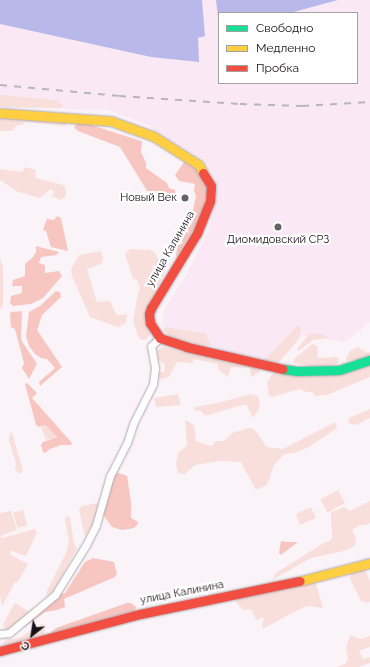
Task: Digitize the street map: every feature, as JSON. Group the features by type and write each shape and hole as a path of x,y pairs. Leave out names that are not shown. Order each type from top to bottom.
{"main road":[{"name":"улица Калинина","path":"0,113 70,116 111,121 153,136 199,165 211,186 210,201 201,226 151,308 149,314 150,323 160,338"},
{"path":"160,338 187,347 264,366 298,371 339,370 370,360"},
{"name":"улица Калинина","path":"0,651 140,614 223,598 370,563"}],"street":[{"path":"0,634 9,633 55,595 86,545 96,525 110,476 127,443 134,422 153,384 155,368 151,346 160,338"}],"shaded area":[{"path":"202,0 216,0 218,17 218,84 358,84 358,12 294,12 338,0 370,0 370,322 345,342 289,334 264,360 214,347 162,326 164,309 185,277 209,230 218,186 203,160 156,132 150,126 108,110 0,107 0,24 151,57 198,62 198,38 205,35"},
{"path":"0,95 56,100 63,106 61,108 0,107"},
{"path":"0,115 67,120 66,126 24,122 23,125 18,125 11,131 0,131"},
{"path":"78,123 88,124 141,141 141,152 146,163 146,168 167,183 169,188 175,190 175,194 170,196 166,192 161,191 152,195 149,194 120,147 78,131 74,127"},
{"path":"184,162 197,168 208,186 202,215 176,258 177,247 181,243 187,228 186,223 192,215 196,196 194,191 195,184 179,181 175,175"},
{"path":"25,167 36,170 35,178 64,185 66,192 65,197 61,200 51,196 54,193 51,189 40,198 16,191 0,180 0,169 22,172"},
{"path":"57,216 61,218 68,251 51,247 46,231 43,230 47,219 54,220"},
{"path":"36,246 59,252 56,255 41,257 39,263 45,265 45,273 59,271 62,276 43,298 31,304 13,306 10,303 11,296 22,293 22,286 12,286 13,280 25,276 25,264 33,257 36,252"},
{"path":"130,249 150,250 154,252 165,272 145,313 144,320 150,335 145,340 141,340 138,336 133,321 140,288 137,280 133,279 125,254"},
{"path":"101,251 103,258 101,264 87,269 97,302 110,301 117,315 127,314 126,323 118,327 90,317 72,276 71,269 79,255"},
{"path":"0,259 3,267 3,305 0,310"},
{"path":"56,291 60,292 61,297 42,315 37,330 62,367 40,386 39,382 55,368 47,359 41,358 35,354 29,346 26,336 29,312 40,306"},
{"path":"22,311 21,340 37,364 29,379 22,368 24,363 15,329 11,327 11,312"},
{"path":"297,326 301,327 300,338 280,361 276,363 264,360"},
{"path":"164,327 205,333 211,345 206,346 170,336 164,331"},
{"path":"310,333 322,334 330,338 313,340 299,351 297,349"},
{"path":"312,344 317,346 318,358 336,357 339,359 336,365 311,366 294,363 294,359"},
{"path":"163,347 259,369 260,372 251,377 250,368 231,367 228,377 218,369 218,364 194,359 192,363 177,362 169,377 161,379 158,377 158,372 164,372 165,365 158,359 157,354 158,350"},
{"path":"358,347 367,353 370,352 370,355 359,360 346,361 350,351"},
{"path":"370,363 370,377 327,395 315,396 312,392 306,392 300,389 272,397 269,396 267,382 274,372 320,376 338,374"},
{"path":"27,383 37,393 32,398 72,443 71,445 61,445 50,449 45,453 43,452 41,445 43,442 57,437 45,425 39,427 36,425 25,384"},
{"path":"178,394 181,405 156,407 154,398"},
{"path":"251,394 258,396 260,403 253,418 246,404 205,416 201,411 193,410 195,407"},
{"path":"370,409 370,418 356,425 348,423 349,418"},
{"path":"185,420 194,425 196,441 211,446 216,441 224,441 232,433 250,428 254,429 267,447 283,449 335,422 337,428 309,447 295,453 284,454 274,465 267,485 256,490 241,463 243,462 219,461 195,465 185,474 178,473 176,464 178,453 187,446"},
{"path":"45,425 57,437 46,440 41,427"},
{"path":"12,432 23,471 19,474 15,469 16,463 9,441"},
{"path":"119,473 127,476 131,502 131,518 137,521 138,524 134,528 122,530 112,527 104,516 103,511 112,481 115,474"},
{"path":"338,490 345,503 327,513 320,499"},
{"path":"370,501 370,523 360,525 352,530 356,538 355,546 344,551 311,558 272,580 276,573 322,544 330,541 332,538 331,512 344,507 350,511"},
{"path":"97,503 99,505 93,524 85,537 79,510 82,506"},
{"path":"311,507 316,518 300,525 295,514"},
{"path":"23,510 27,525 17,528 13,513"},
{"path":"11,511 17,530 0,536 0,513"},
{"path":"66,516 70,518 74,543 77,549 53,592 48,596 46,593 66,553 69,540 65,520"},
{"path":"35,529 37,533 26,556 12,551 10,552 11,555 28,564 17,583 15,582 2,606 0,596 0,536 2,538"},
{"path":"281,541 298,542 281,555 279,553"},
{"path":"93,558 114,562 117,574 115,577 64,599 65,607 45,612 26,626 20,628 59,595 65,593 85,562"},
{"path":"365,570 370,581 370,602 367,603 361,601 350,579 351,573"},
{"path":"315,580 323,608 308,606 302,608 264,628 262,627 264,617 256,620 251,609 243,610 236,602 237,600 268,593 276,589"},
{"path":"16,603 29,612 9,629 5,629 3,624"},
{"path":"127,603 131,603 136,607 135,611 49,634 56,628"},
{"path":"42,624 45,625 44,636 0,646 7,639 21,637"},
{"path":"350,635 361,639 370,636 370,647 359,651 363,659 370,657 370,663 359,667 336,667 345,664 348,660 346,648"}],"water":[{"path":"0,0 202,0 205,36 198,38 199,62 151,57 0,24"},
{"path":"216,0 338,0 294,12 218,12 218,17"}],"railway":[{"path":"0,85 119,96 240,104 302,106 370,102"}],"traffic: fast":[{"path":"283,369 298,371 339,370 370,360"}],"traffic: slow":[{"path":"0,113 111,121 153,136 199,165 203,173"},
{"path":"300,581 370,563"}],"traffic: jam":[{"path":"203,173 211,186 210,201 197,233 151,308 149,314 150,323 160,338 187,347 283,369"},
{"path":"0,651 140,614 300,581"}],"place":[{"name":"Новый Век","path":"185,198"},
{"name":"Диомидовский СРЗ","path":"278,227"}]}
